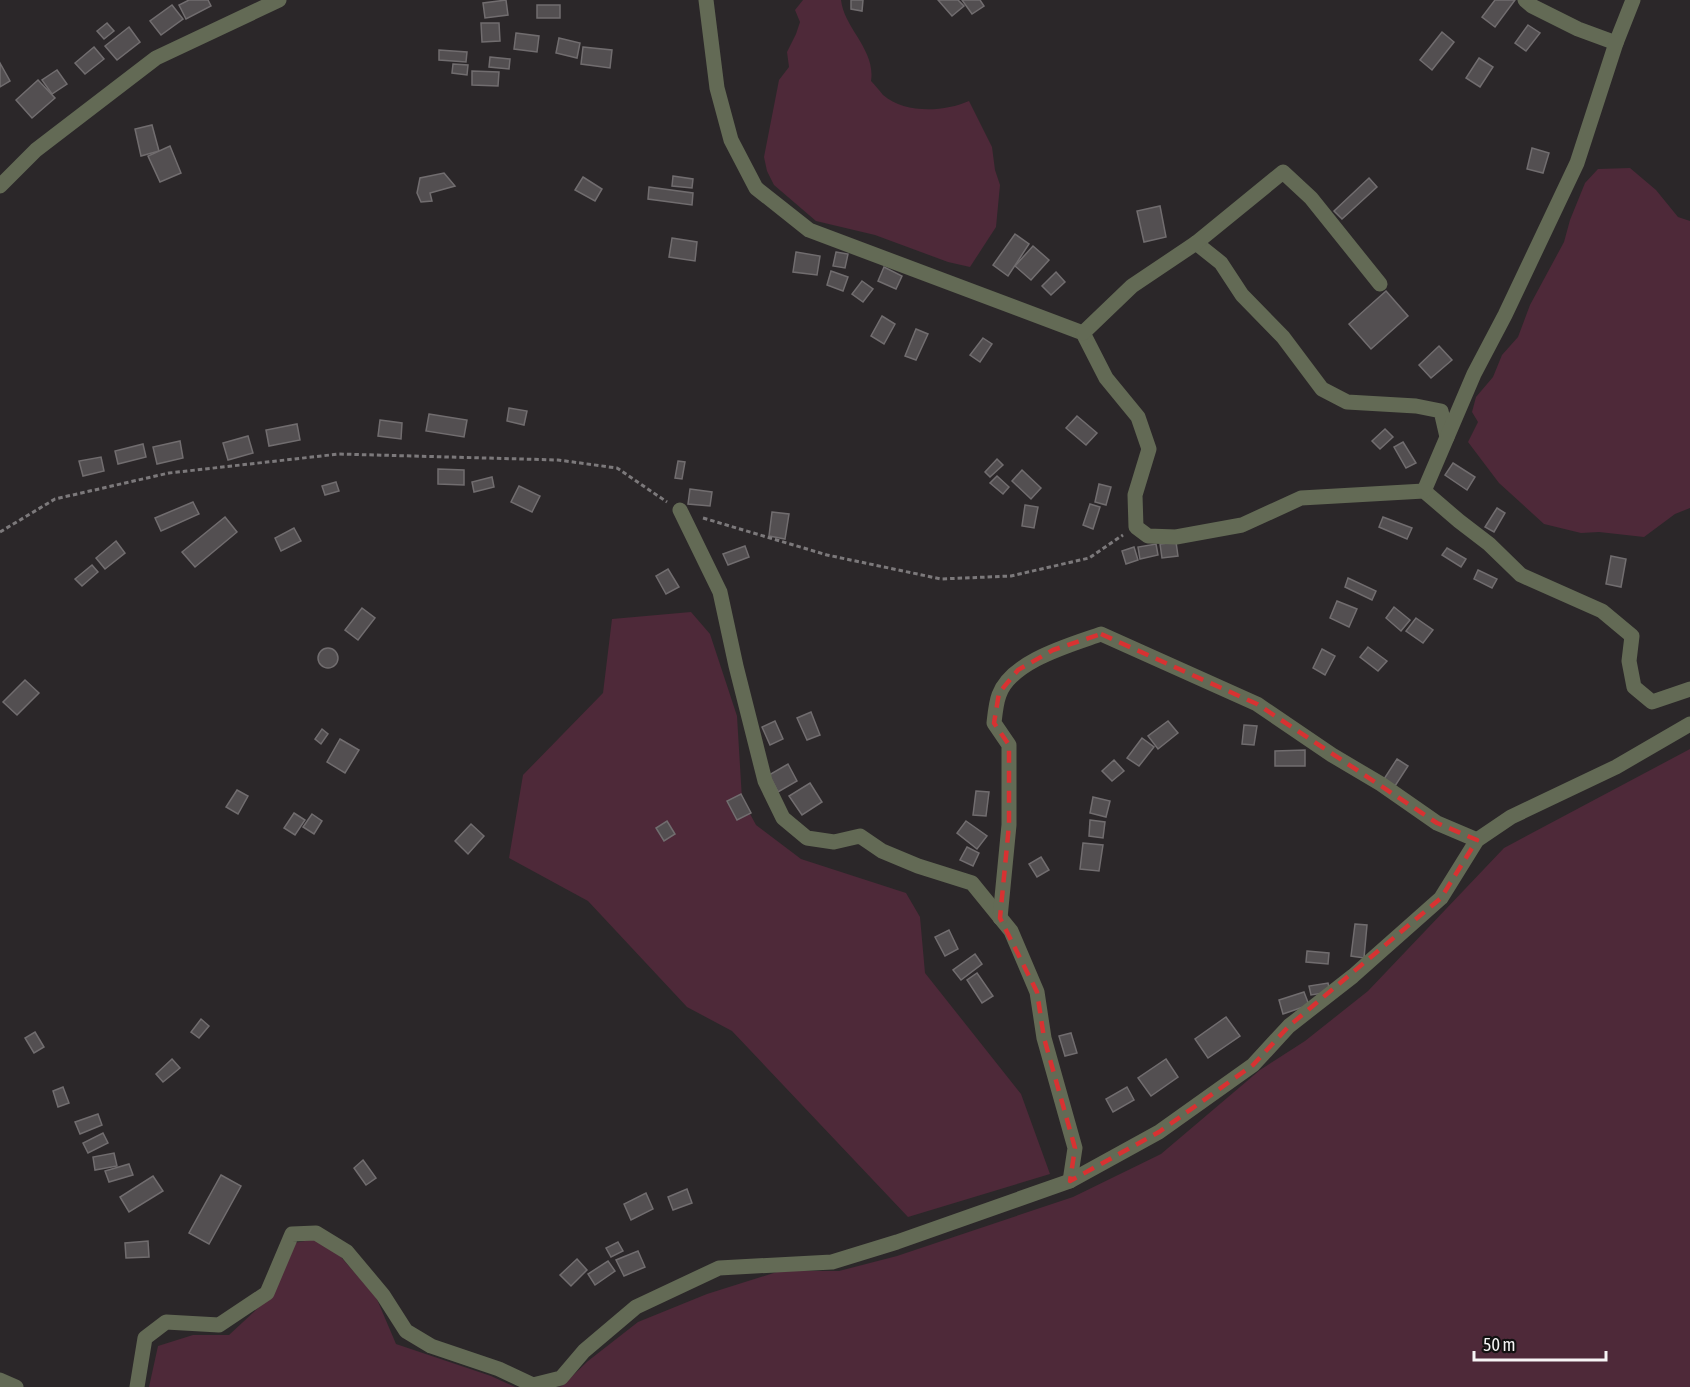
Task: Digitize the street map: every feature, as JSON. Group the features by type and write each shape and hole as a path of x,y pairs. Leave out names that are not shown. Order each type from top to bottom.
{"street":[{"path":"0,186 36,150 156,58 279,0"},
{"path":"706,0 717,88 731,140 756,188 809,230 1083,333 1106,378 1138,417 1149,449 1135,495 1136,527 1148,536 1176,537 1242,525 1301,498 1424,491 1489,544 1521,575 1602,611 1632,636 1629,661 1634,687 1652,702 1690,689"},
{"path":"1526,0 1532,6 1578,29 1616,43"},
{"path":"1424,491 1474,374 1505,315 1577,163 1632,0"},
{"path":"1083,333 1132,286 1196,243 1283,172 1311,198 1380,284"},
{"path":"1196,243 1221,263 1242,295 1283,338 1322,389 1347,402 1416,406 1441,411 1447,437"},
{"path":"680,510 720,592 765,780 783,818 807,838 834,842 860,836 882,851 972,883 1011,931 1037,992 1044,1038 1075,1148 1070,1181"},
{"path":"1000,918 1009,825 1009,746 994,723 999,693 1018,670 1053,650 1101,634 1257,704 1437,823 1477,840"},
{"path":"137,1387 145,1338 166,1322 219,1325 267,1293 292,1234 316,1233 347,1252 382,1295 406,1331 431,1346 499,1369 533,1385 561,1378 584,1352 636,1307 719,1268 832,1262 897,1242 1070,1181 1159,1132 1253,1065 1289,1026 1353,976 1440,898 1477,840 1511,817 1616,767 1690,724"},
{"path":"0,1380 16,1387"}],"path":[{"path":"0,532 56,499 169,473 339,454 558,460 617,468 680,510 732,528 827,555 941,579 1011,576 1089,558 1136,527"}],"highlighted area":[{"path":"1101,634 1257,704 1437,823 1477,840 1441,898 1289,1026 1253,1065 1159,1132 1070,1181 1075,1148 1044,1038 1037,992 1000,918 1009,825 1009,745 994,723 999,693 1018,670 1053,650"}],"shaded area":[{"path":"803,0 841,0 843,10 869,59 871,81 883,95 892,101 913,108 937,109 969,101 992,147 995,170 1000,185 996,227 970,267 948,262 875,235 816,221 774,185 767,171 764,157 779,80 789,67 787,52 800,22 795,10"},
{"path":"1630,168 1656,190 1678,217 1690,221 1690,508 1675,514 1644,537 1599,532 1581,533 1544,524 1499,483 1468,442 1478,422 1472,412 1476,397 1493,377 1502,355 1518,337 1530,305 1564,242 1585,183 1598,169"},
{"path":"691,612 710,634 737,716 742,799 756,825 801,859 906,893 920,917 925,973 1021,1094 1050,1174 908,1217 732,1031 687,1007 588,901 509,858 523,775 603,693 612,619"},
{"path":"1690,749 1690,1387 558,1387 638,1322 707,1294 780,1271 839,1271 897,1256 1073,1197 1161,1154 1260,1070 1305,1041 1368,991 1504,848"},
{"path":"316,1239 341,1257 376,1297 396,1344 491,1376 515,1387 149,1387 158,1346 193,1335 229,1335 271,1296 294,1243"}],"building":[{"path":"189,0 208,0 211,6 186,19 179,5"},
{"path":"506,0 508,15 485,18 483,3"},
{"path":"851,0 863,0 862,11 851,9"},
{"path":"938,0 958,0 964,6 952,16"},
{"path":"962,0 980,0 984,6 972,14"},
{"path":"1495,0 1515,0 1495,27 1482,17"},
{"path":"172,5 183,19 161,35 150,21"},
{"path":"537,5 560,5 560,18 537,18"},
{"path":"107,23 114,31 104,39 97,31"},
{"path":"481,23 499,23 500,41 482,42"},
{"path":"1528,25 1540,33 1526,51 1515,43"},
{"path":"129,27 140,42 117,60 105,46"},
{"path":"1442,32 1454,42 1432,70 1420,60"},
{"path":"516,33 539,36 537,52 514,49"},
{"path":"559,38 580,43 577,58 556,53"},
{"path":"94,47 104,59 85,74 75,63"},
{"path":"583,47 612,50 610,68 581,64"},
{"path":"439,50 467,52 466,62 439,60"},
{"path":"490,57 510,59 509,69 489,67"},
{"path":"1479,58 1493,67 1480,87 1466,78"},
{"path":"0,63 10,81 0,87"},
{"path":"453,64 468,65 467,75 452,73"},
{"path":"57,70 67,84 52,94 42,80"},
{"path":"472,71 499,72 498,86 472,85"},
{"path":"38,80 55,98 32,118 16,100"},
{"path":"152,125 159,151 141,156 135,129"},
{"path":"170,146 181,173 160,182 148,156"},
{"path":"1532,148 1549,153 1543,173 1527,169"},
{"path":"444,173 455,186 430,193 432,201 421,202 417,193 420,178"},
{"path":"673,176 693,179 692,188 672,186"},
{"path":"583,177 602,189 595,201 575,190"},
{"path":"1369,178 1377,187 1342,219 1334,211"},
{"path":"649,187 693,193 692,205 648,199"},
{"path":"1160,206 1166,237 1144,242 1137,211"},
{"path":"1015,234 1029,244 1008,276 993,265"},
{"path":"672,238 697,242 695,261 669,257"},
{"path":"1033,246 1049,260 1031,280 1015,266"},
{"path":"796,252 820,256 817,275 793,272"},
{"path":"836,252 848,254 845,268 833,266"},
{"path":"884,267 902,276 896,289 878,281"},
{"path":"831,271 848,277 843,291 827,285"},
{"path":"1056,272 1065,282 1051,295 1042,286"},
{"path":"862,281 873,289 863,302 852,294"},
{"path":"1386,291 1408,316 1371,349 1349,324"},
{"path":"882,316 895,324 884,344 871,336"},
{"path":"916,329 928,334 916,360 905,356"},
{"path":"983,338 992,344 980,362 970,355"},
{"path":"1439,346 1452,360 1431,378 1419,365"},
{"path":"509,408 527,411 524,425 507,421"},
{"path":"429,414 467,420 464,437 426,431"},
{"path":"1077,416 1097,433 1086,445 1066,428"},
{"path":"380,420 402,423 401,439 378,436"},
{"path":"297,424 300,440 269,446 266,430"},
{"path":"1385,429 1393,437 1380,449 1372,441"},
{"path":"248,436 253,453 228,460 223,443"},
{"path":"180,441 183,458 157,464 153,447"},
{"path":"1403,442 1416,463 1406,468 1394,447"},
{"path":"143,444 146,457 118,464 115,451"},
{"path":"101,457 104,471 83,476 79,461"},
{"path":"997,459 1003,465 990,477 985,472"},
{"path":"678,461 685,462 682,479 675,478"},
{"path":"1453,463 1475,477 1467,490 1445,475"},
{"path":"438,469 464,470 464,485 438,484"},
{"path":"1022,470 1041,488 1031,499 1012,481"},
{"path":"997,476 1009,487 1003,494 990,483"},
{"path":"492,477 494,487 474,492 472,482"},
{"path":"336,482 339,491 325,495 322,486"},
{"path":"1099,484 1111,487 1106,505 1095,502"},
{"path":"519,486 540,496 532,512 511,502"},
{"path":"690,489 712,492 710,506 688,504"},
{"path":"193,502 199,514 161,531 155,518"},
{"path":"1090,504 1100,507 1093,529 1083,525"},
{"path":"1025,505 1038,507 1034,528 1022,526"},
{"path":"1497,508 1505,513 1494,532 1485,527"},
{"path":"772,512 789,514 785,539 769,536"},
{"path":"225,517 237,532 195,567 182,552"},
{"path":"1383,517 1412,528 1407,539 1379,527"},
{"path":"294,528 301,541 281,551 275,538"},
{"path":"116,541 125,553 105,569 96,558"},
{"path":"1176,542 1178,556 1162,558 1160,544"},
{"path":"1156,544 1158,555 1140,559 1138,547"},
{"path":"745,546 749,557 728,565 723,554"},
{"path":"1134,547 1138,560 1126,564 1122,551"},
{"path":"1447,548 1466,559 1461,567 1442,555"},
{"path":"1611,556 1626,559 1621,587 1606,584"},
{"path":"92,565 98,572 82,586 75,579"},
{"path":"668,569 679,587 666,594 656,576"},
{"path":"1478,570 1497,579 1492,588 1474,579"},
{"path":"1348,578 1376,591 1372,600 1345,587"},
{"path":"1337,601 1357,609 1349,627 1330,618"},
{"path":"1394,607 1410,620 1401,631 1386,618"},
{"path":"362,608 375,618 358,640 345,630"},
{"path":"1416,618 1433,630 1423,643 1406,631"},
{"path":"1368,647 1387,661 1378,671 1360,657"},
{"path":"328,648 335,651 338,658 335,665 328,668 321,665 318,658 321,651"},
{"path":"1322,649 1335,656 1325,675 1313,668"},
{"path":"25,680 39,693 17,715 3,702"},
{"path":"811,712 820,735 807,740 797,718"},
{"path":"775,721 783,739 770,745 762,727"},
{"path":"1168,721 1178,733 1158,749 1148,736"},
{"path":"1244,725 1257,726 1254,745 1242,744"},
{"path":"322,729 328,734 321,744 315,739"},
{"path":"1142,738 1154,747 1139,766 1127,758"},
{"path":"340,739 359,750 345,773 327,762"},
{"path":"1305,750 1305,766 1275,766 1275,751"},
{"path":"1397,759 1408,766 1395,786 1384,779"},
{"path":"1114,760 1124,771 1112,781 1102,771"},
{"path":"788,764 797,781 778,792 769,775"},
{"path":"810,783 822,802 802,815 789,796"},
{"path":"237,790 248,796 238,814 226,807"},
{"path":"976,791 989,792 986,816 973,815"},
{"path":"741,794 751,813 737,820 727,801"},
{"path":"1093,797 1110,801 1106,817 1090,813"},
{"path":"294,813 305,820 295,835 284,828"},
{"path":"312,814 322,821 314,834 303,827"},
{"path":"1090,820 1105,822 1103,838 1089,836"},
{"path":"667,821 675,834 664,841 656,828"},
{"path":"966,821 987,836 977,849 957,833"},
{"path":"471,824 484,836 468,854 455,841"},
{"path":"1083,843 1103,845 1099,871 1080,869"},
{"path":"967,847 979,853 973,866 960,860"},
{"path":"1041,857 1049,870 1037,877 1029,864"},
{"path":"1355,924 1367,925 1364,958 1351,956"},
{"path":"949,930 958,949 945,956 935,937"},
{"path":"1307,951 1329,953 1328,964 1306,962"},
{"path":"975,954 982,964 961,980 953,970"},
{"path":"977,973 993,996 982,1003 967,980"},
{"path":"1328,983 1330,992 1311,995 1309,986"},
{"path":"1304,992 1309,1005 1283,1014 1279,1000"},
{"path":"1226,1017 1240,1036 1208,1058 1195,1039"},
{"path":"201,1019 209,1026 199,1038 191,1032"},
{"path":"35,1032 44,1047 34,1053 25,1038"},
{"path":"1071,1033 1077,1053 1065,1056 1059,1036"},
{"path":"172,1059 180,1068 163,1082 156,1074"},
{"path":"1166,1059 1178,1077 1151,1096 1138,1078"},
{"path":"63,1087 69,1103 58,1107 53,1091"},
{"path":"1127,1087 1134,1100 1113,1112 1106,1099"},
{"path":"98,1114 102,1125 80,1134 75,1122"},
{"path":"103,1133 108,1143 88,1153 83,1143"},
{"path":"114,1153 117,1166 95,1170 93,1157"},
{"path":"363,1160 376,1178 366,1185 354,1168"},
{"path":"129,1164 133,1175 109,1182 105,1171"},
{"path":"221,1175 241,1186 209,1244 189,1233"},
{"path":"153,1176 163,1191 129,1212 120,1197"},
{"path":"687,1189 692,1203 673,1210 668,1197"},
{"path":"646,1193 653,1209 631,1220 624,1204"},
{"path":"148,1241 149,1257 126,1258 125,1243"},
{"path":"618,1242 623,1251 611,1257 606,1248"},
{"path":"638,1251 645,1267 624,1276 616,1260"},
{"path":"577,1259 587,1270 571,1286 560,1275"},
{"path":"608,1261 615,1271 595,1285 588,1274"}]}
